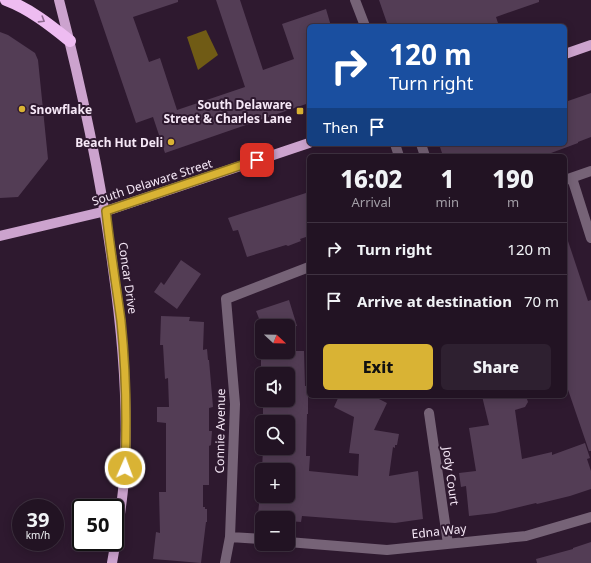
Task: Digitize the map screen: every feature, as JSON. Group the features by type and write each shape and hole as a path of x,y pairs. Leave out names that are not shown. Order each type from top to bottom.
{"highway":[{"path":"6,0 50,25 70,41"}],"main road":[{"name":"Concar Drive","path":"59,0 84,103 106,211 121,322 126,430 124,480 112,563"},
{"path":"567,53 591,45"},
{"name":"South Delaware Street","path":"0,236 106,211 307,144"}],"street":[{"path":"355,0 364,24"},
{"path":"591,172 569,179 591,238"},
{"name":"Connie Avenue","path":"225,563 230,536 235,404 226,299 307,269"},
{"name":"Jody Court","path":"429,413 448,544"},
{"name":"Edna Way","path":"295,543 387,550 526,536 591,517"},
{"path":"230,536 255,539"}],"shaded area":[{"path":"206,30 218,55 198,70 187,37"}],"building":[{"path":"94,0 178,0 178,2 133,17 149,62 160,58 177,110 245,87 216,0 240,0 263,70 294,59 282,24 326,9 330,24 307,24 307,104 165,153 153,117 136,123"},
{"path":"379,0 539,0 539,2 496,17 498,24 387,24"},
{"name":"Snowflake","path":"0,32 8,35 35,53 38,60 48,159 18,197 0,198"},
{"path":"591,93 591,137 548,154 442,154 440,147 443,146 567,146 567,101"},
{"path":"307,193 307,237 300,239 301,241 288,246 286,245 247,257 238,230 233,231 228,218"},
{"path":"567,238 588,301 591,300 591,451 589,451 567,387"},
{"path":"181,260 201,274 177,309 154,292 161,282 164,285"},
{"path":"289,300 295,319 259,319 256,311"},
{"path":"161,316 190,317 189,321 204,322 203,350 207,349 209,360 213,407 209,408 209,431 212,431 211,445 209,446 209,485 203,485 203,507 207,509 207,522 201,563 153,559 156,532 160,533 159,492 166,492 166,423 157,422 157,407 169,407 168,378 165,379 163,345 160,345"},
{"path":"295,351 304,351 305,386 307,386 308,398 306,456 310,456 309,471 358,476 359,454 349,453 354,417 334,407 338,398 377,398 387,403 374,430 399,434 397,445 395,445 395,448 393,447 389,476 418,471 423,519 395,523 302,516 301,522 295,522 295,511 258,511 259,503 295,503 295,463 262,463 263,455 295,455 295,415 263,414 263,407 295,407 295,367 261,367 261,359 295,359"},
{"path":"482,398 527,398 528,402 525,407 515,410 522,459 552,452 552,455 585,443 590,458 587,459 591,471 591,489 537,504 495,513 469,516 466,486 461,487 459,473 476,471 469,428 489,425"},
{"path":"591,542 591,563 537,563 536,559 573,549"}],"place":[{"name":"Snowflake","path":"22,109"},
{"name":"South Delaware Street & Charles Lane","path":"300,111"},
{"name":"Beach Hut Deli","path":"171,142"}],"route":[{"path":"125,468 126,400 121,322 106,211 202,180 257,160"}]}
